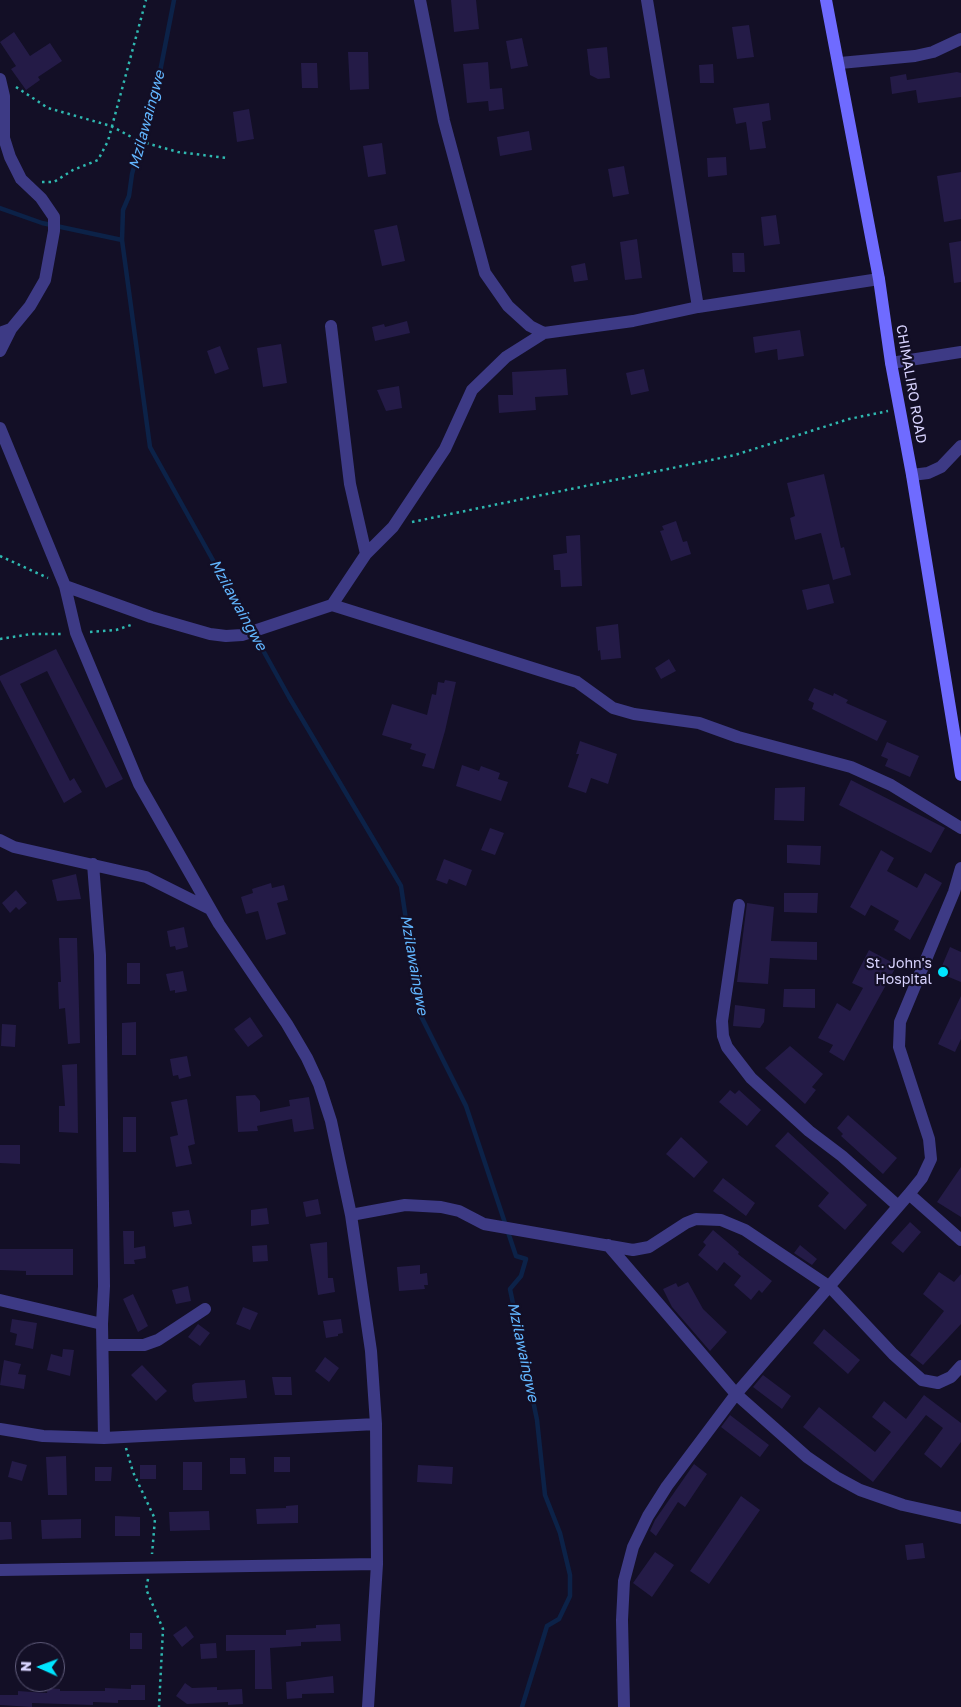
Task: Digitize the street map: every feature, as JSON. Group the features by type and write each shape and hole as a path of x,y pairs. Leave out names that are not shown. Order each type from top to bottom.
{"street":[{"path":"420,0 444,121 485,273 508,306 530,326 544,333"},
{"path":"647,0 698,308"},
{"name":"CHIMALIRO ROAD","path":"826,0 840,63 879,279 891,363 912,475 961,775"},
{"path":"840,63 915,56 933,52 961,40"},
{"path":"0,351 6,331 30,306 45,280 54,231 54,217 41,198 21,179 10,157 4,138 5,80"},
{"path":"332,605 366,554 393,527 445,449 472,390 506,356 544,333 633,321 698,308 879,279"},
{"path":"331,326 350,484 366,554"},
{"path":"891,363 961,352"},
{"path":"0,428 65,586 76,634 139,784 210,909 307,1058 331,1121 351,1215 371,1351 376,1424 377,1564 368,1707"},
{"path":"912,475 928,473 941,467 961,446"},
{"path":"65,586 151,617 210,634 226,636 242,635 332,605 577,682 613,708 656,718 699,723 738,737 851,767 891,785 961,828"},
{"path":"0,840 14,847 146,877 210,909"},
{"path":"0,852 14,847"},
{"path":"93,864 100,955 104,1438"},
{"path":"624,1707 622,1620 624,1581 633,1547 648,1516 667,1486 736,1394 830,1287 927,1170 931,1159 929,1139 899,1047 900,1022 954,892 961,868"},
{"path":"739,905 722,1021 722,1036 727,1047 751,1078 809,1131 856,1168 898,1206"},
{"path":"909,1194 961,1240"},
{"path":"351,1215 405,1205 442,1207 459,1211 484,1224 641,1249 656,1243 686,1223 696,1219 721,1220 745,1230 830,1287 893,1354 922,1380 938,1383 950,1377 961,1366"},
{"path":"608,1245 736,1394 807,1457 848,1484 903,1505 961,1518"},
{"path":"0,1300 102,1324"},
{"path":"103,1345 144,1344 158,1340 205,1309"},
{"path":"0,1429 44,1436 104,1438 376,1424"},
{"path":"0,1570 377,1564"}],"path":[{"path":"21,179 30,182 54,182 73,170 98,160 108,142 146,0"},
{"path":"5,80 48,108 112,126 139,141 178,152 227,158"},
{"path":"393,527 582,485 736,455 849,419 900,408"},
{"path":"0,556 65,586"}],"building":[{"path":"451,0 476,0 479,29 454,32"},
{"path":"749,25 754,57 737,59 732,27"},
{"path":"14,32 30,56 50,43 62,61 38,77 40,80 26,90 11,69 16,66 0,42"},
{"path":"522,38 528,66 511,69 506,41"},
{"path":"607,47 610,78 598,79 590,75 587,49"},
{"path":"348,52 368,52 369,89 350,90"},
{"path":"488,62 490,89 502,88 504,109 489,111 488,101 467,103 463,64"},
{"path":"301,63 317,63 318,88 302,88"},
{"path":"713,64 714,83 700,83 699,65"},
{"path":"957,72 961,73 961,97 918,103 916,90 892,94 890,77 906,74 907,80"},
{"path":"769,103 771,120 762,122 766,148 750,150 746,122 736,124 733,108"},
{"path":"249,109 254,139 237,142 233,112"},
{"path":"529,131 532,150 500,156 497,137"},
{"path":"382,143 386,174 368,177 363,146"},
{"path":"726,157 727,175 708,177 707,158"},
{"path":"624,166 629,194 613,197 608,169"},
{"path":"961,172 961,219 944,222 937,176"},
{"path":"776,215 780,244 764,246 761,217"},
{"path":"397,225 405,261 382,266 374,230"},
{"path":"637,239 642,278 625,280 620,242"},
{"path":"961,241 961,282 954,283 949,243"},
{"path":"732,253 744,253 745,272 733,272"},
{"path":"585,263 588,280 574,282 571,266"},
{"path":"407,321 410,333 375,341 372,327 384,324 385,327"},
{"path":"800,330 804,356 778,360 777,349 755,353 753,337"},
{"path":"281,344 287,383 263,387 257,348"},
{"path":"220,346 229,369 215,374 207,351"},
{"path":"566,369 568,395 535,397 536,410 499,413 498,395 513,395 512,372"},
{"path":"644,369 649,391 631,395 626,373"},
{"path":"399,386 402,408 386,411 377,390"},
{"path":"824,474 841,548 844,547 851,575 833,580 821,533 795,540 790,518 795,516 787,483"},
{"path":"676,521 683,542 687,541 691,554 671,561 660,531 664,530 662,526"},
{"path":"580,535 582,586 561,587 560,570 554,570 553,555 567,553 566,536"},
{"path":"829,584 834,603 807,610 802,590"},
{"path":"618,624 621,658 601,660 600,650 598,651 596,627"},
{"path":"56,649 123,779 106,788 47,671 20,684 70,781 74,778 82,792 64,803 0,680 0,676"},
{"path":"669,659 676,671 661,679 655,668"},
{"path":"445,680 456,682 434,769 422,766 426,754 410,749 412,744 382,735 392,704 427,715 432,694 436,695 438,682 444,683"},
{"path":"814,688 833,696 834,693 848,700 846,703 887,721 877,741 812,709 814,703 808,700"},
{"path":"580,741 617,754 608,784 591,778 586,793 568,787 579,754 576,754"},
{"path":"887,742 919,756 910,777 885,766 888,759 881,756"},
{"path":"462,765 479,771 481,766 500,773 498,779 508,782 501,801 456,786"},
{"path":"851,780 945,828 931,853 839,805"},
{"path":"805,787 804,821 774,820 775,788"},
{"path":"490,828 504,833 495,855 481,850"},
{"path":"787,845 821,846 820,865 787,863"},
{"path":"881,850 894,858 887,871 917,888 925,873 942,883 910,940 894,930 899,921 871,905 865,916 850,907"},
{"path":"444,859 472,870 466,886 449,879 447,884 436,880"},
{"path":"76,874 81,899 57,901 52,880"},
{"path":"271,883 272,888 284,885 288,900 277,903 286,934 266,940 258,911 246,914 241,897 253,893 252,889"},
{"path":"16,890 27,903 19,910 16,907 10,913 2,903"},
{"path":"784,893 818,893 817,913 784,912"},
{"path":"747,903 774,907 771,941 817,942 817,960 770,958 768,984 737,982"},
{"path":"184,927 188,947 176,950 175,946 170,947 167,931"},
{"path":"59,938 77,938 80,1043 68,1044 65,1008 59,1009 58,982 61,982"},
{"path":"950,947 961,952 961,982 939,973"},
{"path":"869,950 897,965 844,1061 829,1052 833,1045 818,1038 837,1003 850,1011 863,988 852,983"},
{"path":"127,963 140,963 140,984 127,984"},
{"path":"183,971 187,991 175,993 175,990 170,991 166,974"},
{"path":"784,989 815,989 815,1008 783,1007"},
{"path":"961,996 961,1039 955,1052 938,1044"},
{"path":"735,1005 765,1009 764,1022 760,1028 733,1026"},
{"path":"250,1017 263,1036 248,1047 234,1029"},
{"path":"136,1022 136,1055 122,1055 122,1023"},
{"path":"2,1024 16,1025 15,1047 1,1046"},
{"path":"790,1046 823,1074 812,1087 816,1090 805,1104 765,1068"},
{"path":"187,1056 191,1076 179,1079 178,1075 173,1076 170,1059"},
{"path":"77,1064 78,1133 59,1132 59,1106 65,1106 62,1065"},
{"path":"730,1090 735,1094 739,1090 761,1110 747,1126 719,1102"},
{"path":"255,1095 260,1101 260,1112 290,1106 289,1100 309,1097 314,1129 294,1132 292,1119 257,1126 258,1131 238,1132 236,1096"},
{"path":"187,1099 195,1144 188,1146 192,1164 176,1167 170,1137 178,1135 171,1102"},
{"path":"848,1115 897,1158 883,1174 841,1136 843,1134 837,1128"},
{"path":"123,1117 136,1117 136,1152 123,1152"},
{"path":"788,1132 867,1205 845,1230 818,1206 829,1193 775,1146"},
{"path":"681,1137 708,1162 694,1178 666,1154"},
{"path":"0,1145 20,1145 20,1164 0,1163"},
{"path":"961,1167 961,1217 937,1202"},
{"path":"723,1178 755,1203 746,1216 713,1191"},
{"path":"318,1199 321,1214 306,1217 303,1202"},
{"path":"267,1208 269,1224 251,1226 251,1210"},
{"path":"189,1210 192,1224 174,1227 172,1212"},
{"path":"910,1222 921,1232 903,1253 891,1243"},
{"path":"713,1230 739,1252 738,1254 772,1281 762,1293 759,1290 751,1300 734,1285 741,1276 724,1262 717,1271 698,1255 706,1245 703,1242"},
{"path":"123,1231 134,1231 134,1248 145,1246 146,1258 134,1260 135,1264 124,1264"},
{"path":"327,1242 328,1278 333,1278 335,1292 318,1295 310,1244"},
{"path":"267,1245 268,1261 253,1262 252,1246"},
{"path":"800,1245 817,1259 812,1265 794,1253"},
{"path":"0,1249 73,1249 73,1275 26,1275 26,1271 0,1270"},
{"path":"420,1265 420,1274 427,1273 428,1285 424,1285 425,1289 399,1291 397,1267"},
{"path":"939,1272 954,1282 961,1274 961,1324 923,1365 910,1355 944,1311 923,1294"},
{"path":"688,1282 703,1309 727,1332 710,1351 672,1307 663,1289 676,1283 678,1287"},
{"path":"188,1286 191,1301 176,1304 172,1290"},
{"path":"133,1294 148,1326 138,1332 123,1299"},
{"path":"243,1307 258,1313 250,1330 236,1324"},
{"path":"12,1319 37,1323 33,1349 15,1345 17,1334 10,1332"},
{"path":"341,1319 343,1333 326,1338 323,1321"},
{"path":"198,1324 210,1333 200,1346 188,1337"},
{"path":"824,1329 860,1360 848,1374 813,1343"},
{"path":"63,1349 74,1350 70,1376 47,1370 51,1354 62,1357"},
{"path":"325,1357 339,1368 329,1382 315,1371"},
{"path":"4,1360 21,1364 18,1374 26,1375 24,1389 0,1385"},
{"path":"142,1365 167,1391 156,1401 131,1375"},
{"path":"763,1375 791,1396 782,1409 753,1387"},
{"path":"272,1377 291,1377 292,1395 275,1395"},
{"path":"245,1380 247,1398 195,1402 193,1399 192,1385 195,1383"},
{"path":"924,1395 961,1423 961,1442 941,1468 924,1454 943,1428 926,1415 873,1482 803,1427 819,1407 875,1452 891,1432 872,1417 884,1401 906,1419"},
{"path":"730,1415 769,1445 760,1457 721,1427"},
{"path":"66,1456 67,1495 48,1495 46,1457"},
{"path":"274,1457 290,1457 290,1472 274,1472"},
{"path":"230,1458 245,1458 246,1474 230,1474"},
{"path":"12,1461 27,1465 22,1481 8,1477"},
{"path":"183,1462 202,1462 202,1490 183,1490"},
{"path":"694,1464 707,1474 685,1507 678,1502 656,1536 650,1531 655,1520"},
{"path":"140,1465 156,1465 156,1479 140,1479"},
{"path":"418,1465 453,1467 452,1484 417,1482"},
{"path":"95,1467 112,1467 111,1481 95,1481"},
{"path":"741,1496 760,1510 709,1584 690,1571"},
{"path":"298,1505 298,1523 257,1524 256,1509 286,1508 286,1506"},
{"path":"209,1511 210,1530 170,1531 169,1512"},
{"path":"115,1516 140,1517 140,1536 115,1536"},
{"path":"81,1519 81,1538 42,1539 41,1520"},
{"path":"0,1522 11,1522 12,1539 0,1540"},
{"path":"923,1543 925,1558 907,1560 905,1545"},
{"path":"655,1552 674,1565 652,1597 633,1583"},
{"path":"340,1624 341,1641 301,1642 301,1646 270,1648 272,1689 255,1689 255,1650 226,1651 226,1635 286,1635 286,1630 316,1628 316,1625"},
{"path":"186,1626 194,1637 182,1647 173,1635"},
{"path":"130,1633 142,1633 142,1649 130,1649"},
{"path":"216,1643 217,1658 201,1659 200,1644"},
{"path":"333,1676 334,1693 302,1694 302,1698 287,1699 286,1682"},
{"path":"185,1683 192,1688 242,1689 243,1704 228,1705 228,1702 187,1704 176,1696"},
{"path":"131,1685 145,1685 145,1700 118,1700 118,1703 93,1702 93,1705 32,1703 32,1707 0,1705 0,1695 18,1695 18,1692 47,1693 105,1691 105,1688 131,1689"}],"waterway":[{"name":"Mzilawaingwe","path":"174,0 159,77 132,174 129,196 123,210 122,240 150,447 289,697 401,886 420,1014 466,1106 516,1256 526,1259 521,1276 510,1289 537,1420 545,1495 560,1533 570,1575 570,1596 559,1619 547,1626 522,1707"},
{"name":"Mzilawaingwe","path":"0,208 42,223 122,240"}],"place":[{"name":"St. John's Hospital","path":"943,972"}]}
